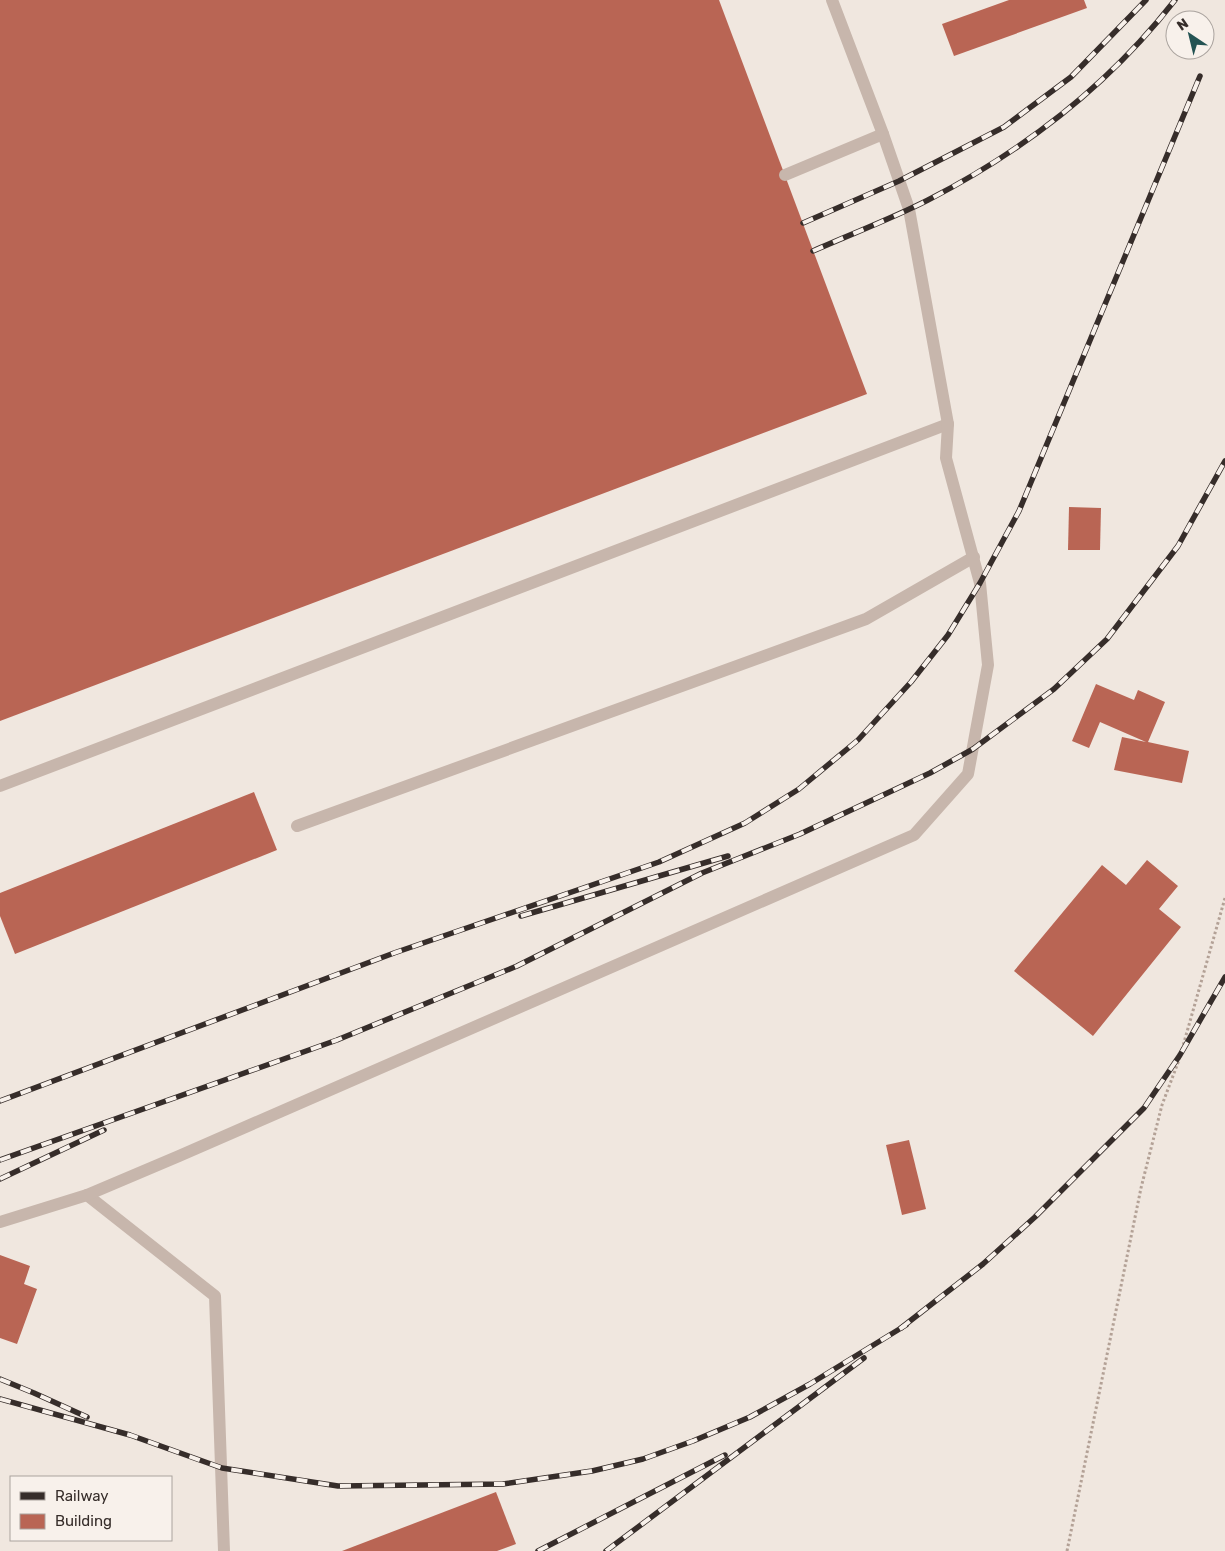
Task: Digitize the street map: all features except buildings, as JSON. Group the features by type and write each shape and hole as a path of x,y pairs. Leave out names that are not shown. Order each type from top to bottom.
{"lane":[{"path":"0,1222 87,1194 197,1148 914,835 968,774 988,666 980,583 946,458 948,424 909,209 883,134 832,0"},
{"path":"785,175 883,134"},
{"path":"0,786 948,424"},
{"path":"297,826 866,619 974,557"},
{"path":"87,1194 215,1296 224,1551"}],"path":[{"path":"1068,1551 1142,1188 1162,1105 1179,1060 1225,898"}],"railway":[{"path":"803,223 899,181 1004,127 1071,77 1146,0"},
{"path":"813,251 928,200 963,181 1030,138 1093,88 1122,60 1175,0"},
{"path":"0,1101 394,953 659,862 745,823 799,789 858,740 911,682 948,635 980,583 1019,511 1200,76"},
{"path":"0,1160 337,1040 517,966 702,873 800,834 930,773 973,749 1054,689 1107,639 1178,546 1225,461"},
{"path":"521,916 728,856"},
{"path":"901,1328 983,1264 1035,1217 1144,1108 1180,1055 1225,977"},
{"path":"0,1179 104,1130"},
{"path":"0,1399 130,1435 222,1468 338,1486 503,1484 592,1471 643,1459 693,1441 750,1417 810,1384 906,1325"},
{"path":"606,1551 864,1358"},
{"path":"0,1379 87,1417"},
{"path":"538,1551 725,1455"}]}
